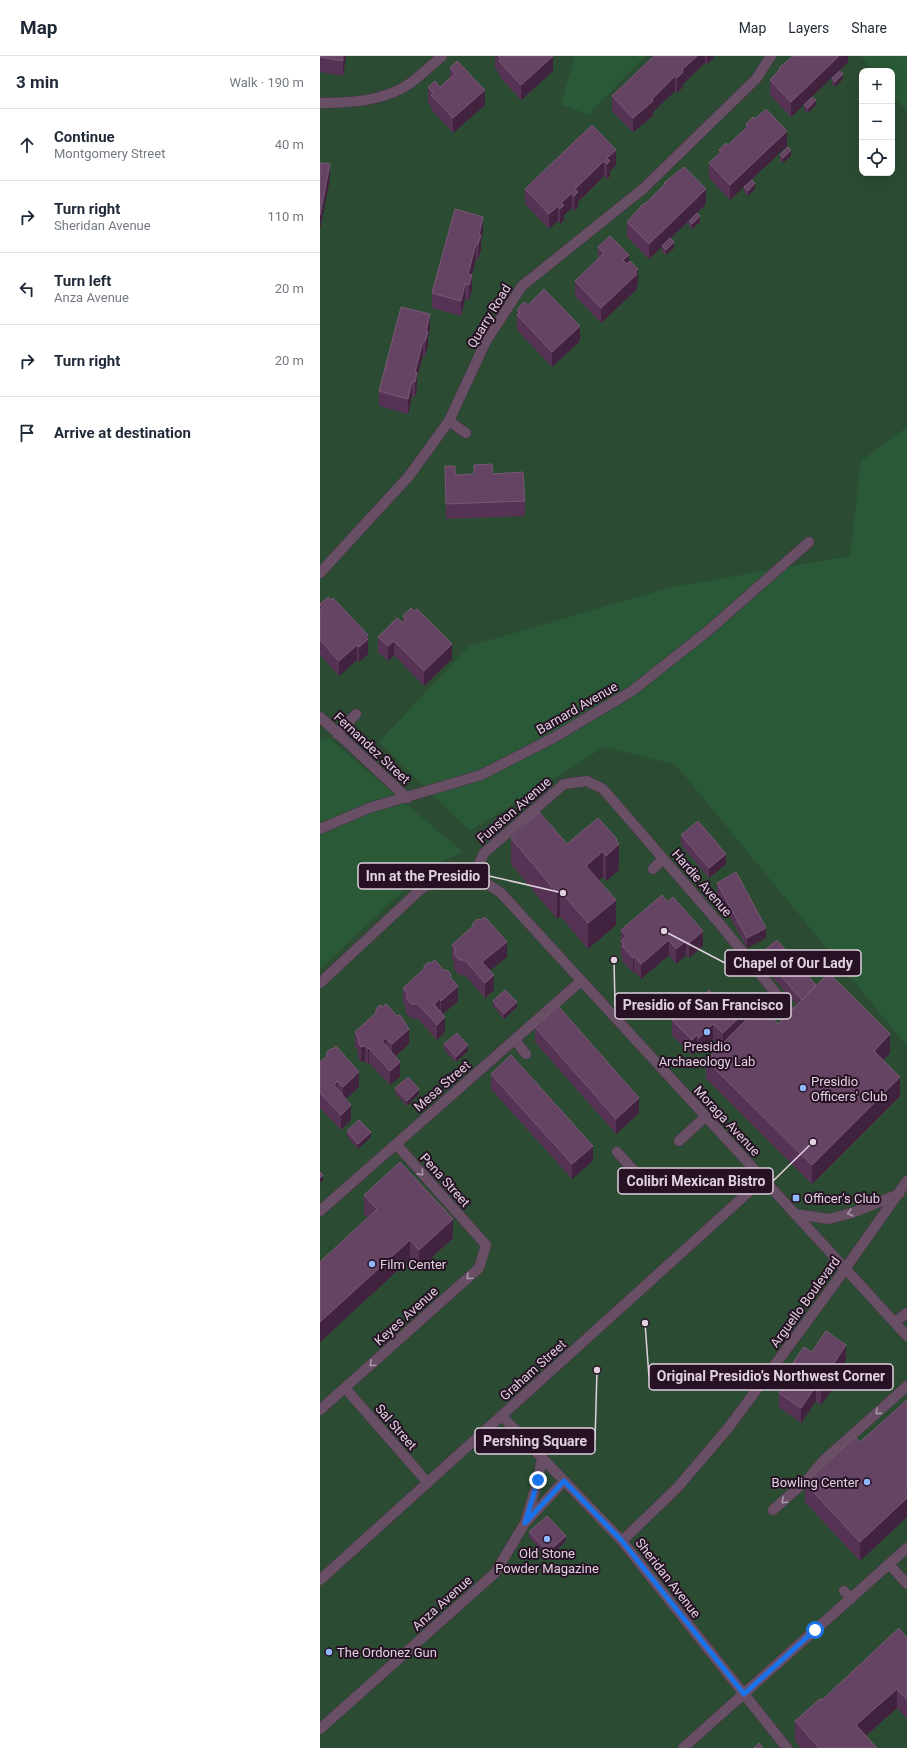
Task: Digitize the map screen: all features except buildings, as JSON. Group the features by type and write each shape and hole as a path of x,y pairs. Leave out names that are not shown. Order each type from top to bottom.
{"street":[{"path":"320,103 366,101 385,95 410,83 442,56"},
{"name":"Quarry Road","path":"320,573 409,476 449,421 486,341 522,286 644,188 756,79 771,56"},
{"path":"449,421 466,433"},
{"name":"Barnard Avenue","path":"320,829 369,808 481,775 555,737 632,691 709,630 808,542"},
{"path":"337,734 356,714"},
{"name":"Fernandez Street","path":"320,717 407,798"},
{"name":"Hardie Avenue","path":"587,781 602,789 724,929 789,1010"},
{"name":"Funston Avenue","path":"474,875 484,853 564,784 587,781"},
{"path":"653,869 663,859"},
{"path":"320,983 422,888 446,876 461,874 474,875"},
{"name":"Moraga Avenue","path":"474,875 501,893 907,1336"},
{"name":"Mesa Street","path":"320,1211 581,981"},
{"path":"514,1040 526,1054"},
{"path":"679,1141 705,1117"},
{"name":"Pena Street","path":"396,1144 476,1234"},
{"path":"617,1152 637,1174"},
{"name":"Graham Street","path":"320,1580 763,1179"},
{"name":"Arguello Boulevard","path":"622,1541 678,1487 714,1446 764,1381 907,1181"},
{"path":"795,1214 829,1219 852,1213 899,1194"},
{"name":"Keyes Avenue","path":"320,1410 480,1268 486,1245 476,1234"},
{"path":"895,1322 907,1313"},
{"path":"773,1510 809,1478 823,1461 907,1386"},
{"name":"Sal Street","path":"345,1388 428,1483"},
{"name":"Sheridan Avenue","path":"502,1416 622,1541 786,1748"},
{"path":"525,1523 538,1480 542,1458"},
{"name":"Anza Avenue","path":"321,1727 495,1573 525,1523 564,1481"},
{"path":"684,1748 744,1694 847,1595 889,1564 907,1548"},
{"path":"889,1564 907,1584"}],"green space":[{"path":"320,56 907,56 907,1748 320,1748"},
{"path":"575,56 645,56 588,115 561,104"},
{"path":"861,56 907,56 907,112 895,98 895,68 871,68"},
{"path":"907,427 907,1046 676,765 604,747 470,831 379,742 469,646 672,587 850,556 861,461"},
{"path":"329,738 463,852 428,867 320,969 320,740"}],"place":[{"name":"Inn at the Presidio","path":"563,893"},
{"name":"Chapel of Our Lady","path":"664,931"},
{"name":"Presidio of San Francisco","path":"614,960"},
{"name":"Presidio Archaeology Lab","path":"707,1032"},
{"name":"Presidio Officers' Club","path":"803,1088"},
{"name":"Colibri Mexican Bistro","path":"813,1142"},
{"name":"Officer's Club","path":"796,1198"},
{"name":"Film Center","path":"372,1264"},
{"name":"Original Presidio’s Northwest Corner","path":"645,1323"},
{"name":"Pershing Square","path":"597,1370"},
{"name":"Bowling Center","path":"867,1482"},
{"name":"Old Stone Powder Magazine","path":"547,1539"},
{"name":"The Ordonez Gun","path":"329,1652"}],"route":[{"path":"538,1480 525,1523 564,1481 622,1541 733,1683 744,1694 815,1630"}]}
